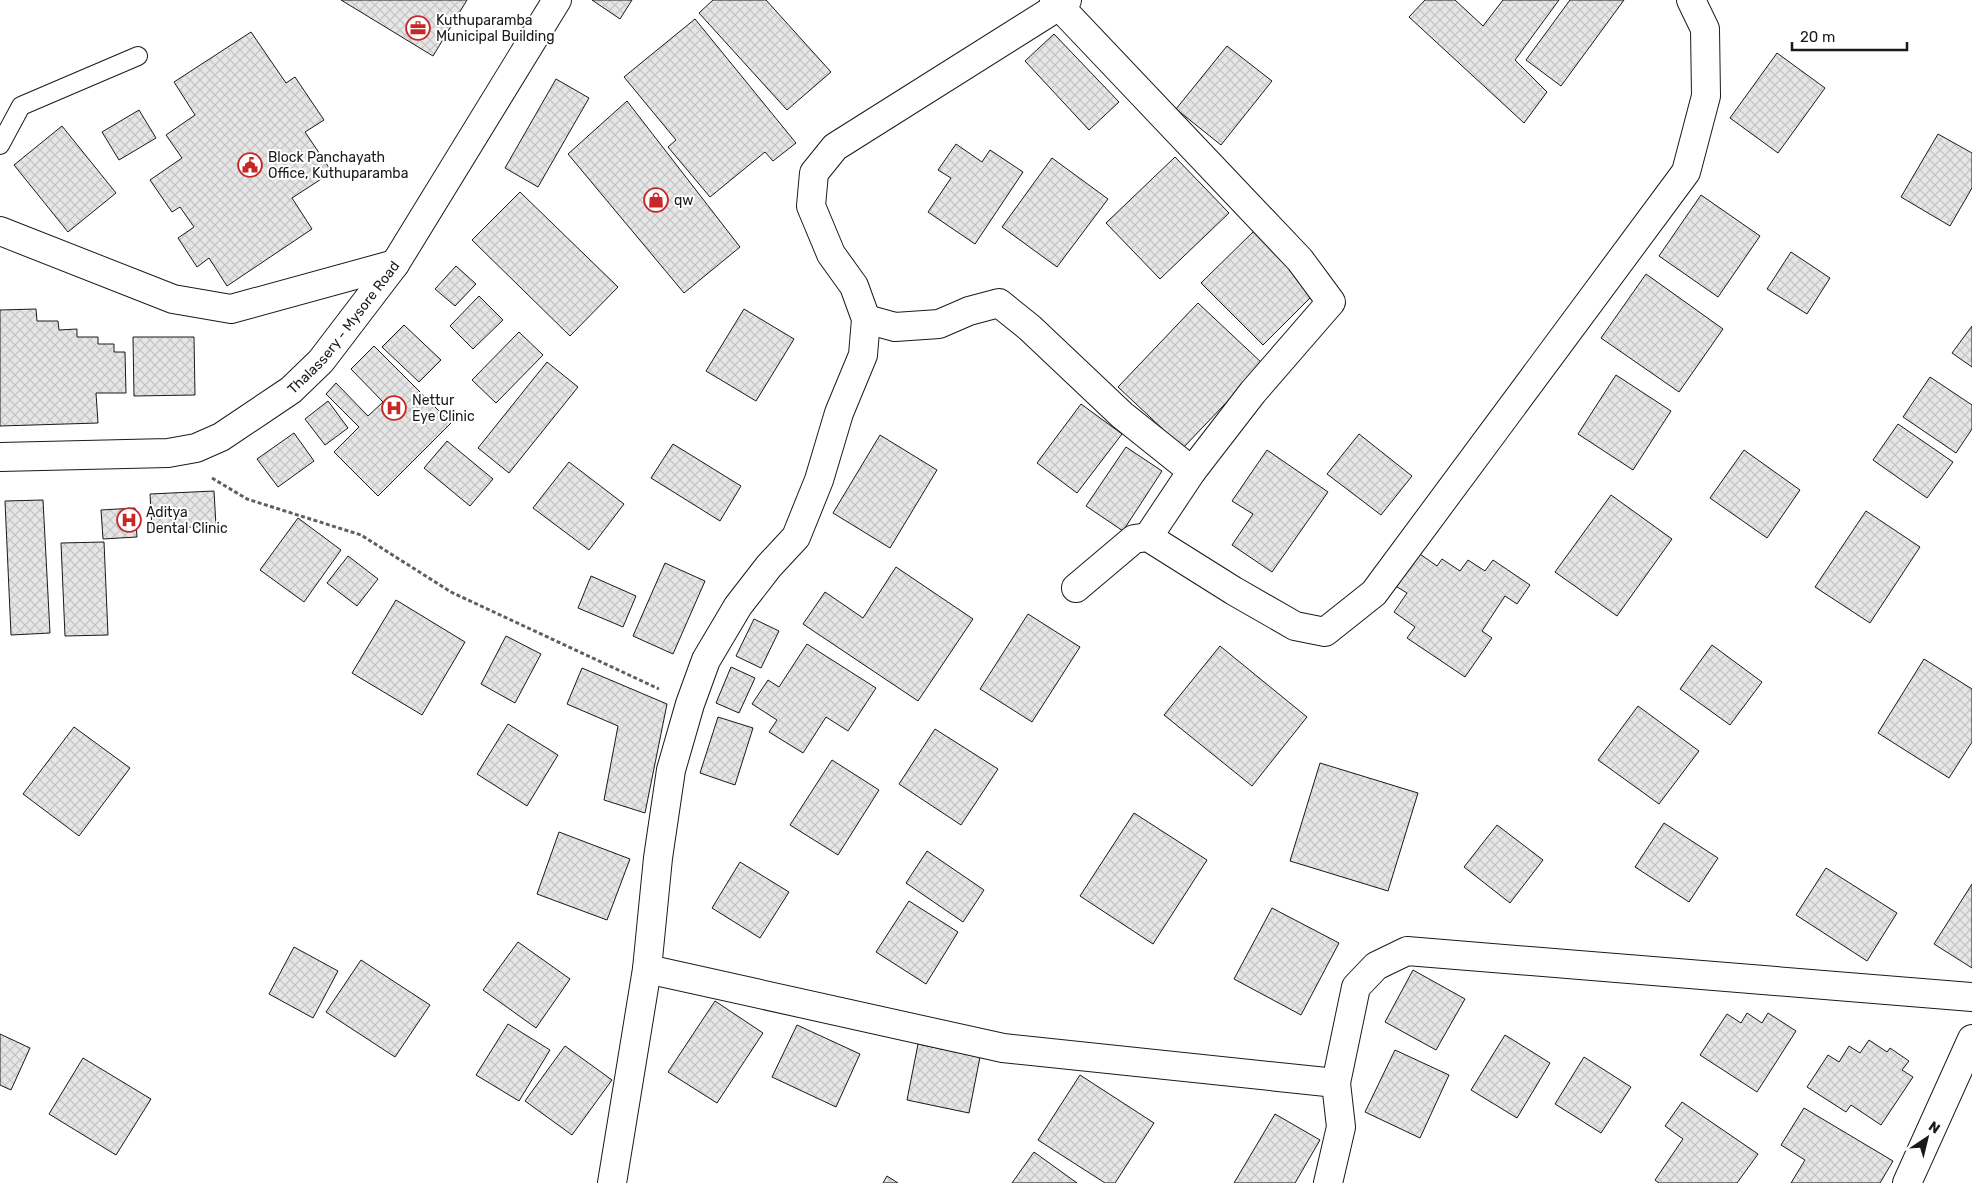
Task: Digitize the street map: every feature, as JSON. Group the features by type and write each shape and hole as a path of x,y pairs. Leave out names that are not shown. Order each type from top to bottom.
{"street":[{"name":"Thalassery - Mysore Road","path":"0,457 168,453 196,448 221,437 291,390 321,361 395,264 556,0"},
{"path":"1148,537 1234,591 1295,626 1325,632 1374,593 1686,172 1706,96 1705,28 1691,0"},
{"path":"612,1183 647,969 658,858 671,770 690,704 706,660 738,606 769,566 796,537 818,480 840,413 863,355 866,319 854,286 831,254 812,206 814,173 835,147 1060,2 1300,260 1331,302 1253,392 1192,471 1148,537 1134,540 1076,588"},
{"path":"0,231 173,299 230,309 395,264"},
{"path":"866,319 895,326 938,324 968,311 999,303 1030,328 1122,414 1192,471"},
{"path":"1328,1183 1341,1127 1336,1083 1356,987 1376,966 1407,952 1972,997"},
{"path":"647,969 1003,1048 1336,1083"},
{"path":"1907,1183 1972,1039"}],"lane":[{"path":"0,145 21,106 138,56"}],"path":[{"path":"168,453 247,499 361,535 451,592 690,704"}],"building":[{"name":"Kuthuparamba Municipal Building","path":"341,0 467,0 433,56"},
{"path":"592,0 632,0 620,19"},
{"path":"713,0 766,0 831,72 787,110 699,13"},
{"path":"1425,0 1455,0 1483,26 1503,0 1559,0 1515,60 1547,92 1524,123 1409,17"},
{"path":"1570,0 1624,0 1561,86 1526,60"},
{"path":"695,19 796,143 773,161 765,152 710,197 668,147 676,140 624,77"},
{"name":"Block Panchayath Office, Kuthuparamba","path":"251,32 286,83 295,77 324,120 305,132 332,172 292,198 312,229 227,286 209,258 197,267 178,238 194,227 180,207 172,212 150,180 182,158 166,135 195,115 174,82"},
{"path":"1054,34 1119,102 1089,130 1025,61"},
{"path":"1227,46 1272,81 1221,145 1176,109"},
{"path":"1777,53 1825,88 1778,153 1730,118"},
{"path":"556,79 589,98 538,187 505,168"},
{"name":"qw","path":"627,101 740,247 684,293 568,154"},
{"path":"139,110 156,138 119,160 102,132"},
{"path":"62,126 116,193 68,232 14,165"},
{"path":"1938,134 1972,153 1972,188 1950,226 1901,197"},
{"path":"956,144 982,162 990,150 1023,172 975,244 928,212 951,178 938,170"},
{"path":"1175,157 1229,213 1160,279 1106,223"},
{"path":"1052,158 1108,199 1057,267 1002,227"},
{"path":"520,192 618,287 570,336 472,240"},
{"path":"1701,195 1760,236 1718,297 1659,256"},
{"path":"1255,230 1316,292 1263,345 1201,283"},
{"path":"1791,252 1830,278 1807,314 1767,289"},
{"path":"456,266 476,284 455,306 435,289"},
{"path":"1646,274 1723,329 1679,392 1601,338"},
{"path":"479,296 503,320 473,349 450,326"},
{"path":"1198,303 1263,364 1183,448 1118,387"},
{"path":"36,309 37,321 58,321 59,330 77,329 77,337 98,337 98,344 114,344 114,352 125,352 126,393 96,393 98,423 0,426 0,310"},
{"path":"744,309 794,339 756,401 706,371"},
{"path":"404,325 441,360 419,382 382,347"},
{"path":"1972,326 1972,367 1952,353"},
{"path":"519,332 543,355 496,403 472,380"},
{"path":"133,337 194,337 195,395 134,396"},
{"path":"374,346 451,423 378,496 334,452 359,427 326,394 336,383 368,416 383,402 351,369"},
{"path":"547,362 578,387 509,473 478,448"},
{"path":"1616,375 1671,411 1633,470 1578,434"},
{"path":"1930,377 1972,405 1972,429 1956,453 1903,417"},
{"path":"328,401 348,428 325,445 305,419"},
{"path":"1081,404 1122,434 1077,493 1037,463"},
{"path":"1898,424 1953,462 1927,498 1873,460"},
{"path":"294,433 314,461 278,487 257,459"},
{"path":"1359,434 1412,476 1381,515 1327,474"},
{"path":"880,435 937,470 890,548 833,513"},
{"path":"447,441 493,479 470,506 424,468"},
{"path":"673,444 741,486 720,521 651,478"},
{"path":"1126,447 1162,471 1123,531 1086,506"},
{"path":"1267,450 1328,492 1272,572 1232,545 1253,514 1232,501"},
{"path":"1744,450 1800,490 1767,538 1710,498"},
{"path":"569,462 624,504 589,550 533,508"},
{"path":"214,491 216,526 152,529 150,494"},
{"path":"1611,495 1672,539 1617,616 1555,572"},
{"path":"43,500 50,633 11,635 5,501"},
{"path":"135,508 137,537 103,539 101,510"},
{"path":"1866,511 1920,547 1870,623 1815,587"},
{"path":"298,518 341,550 304,602 260,570"},
{"path":"104,542 108,635 65,636 61,543"},
{"path":"1417,552 1437,566 1442,559 1460,571 1468,560 1485,571 1493,560 1530,585 1517,604 1505,596 1482,631 1492,638 1465,677 1407,638 1415,627 1394,612 1407,593 1394,585"},
{"path":"348,556 378,579 357,606 327,583"},
{"path":"665,563 705,581 673,654 633,636"},
{"path":"896,567 973,619 918,701 803,624 825,592 863,618"},
{"path":"591,576 636,596 623,627 578,608"},
{"path":"396,600 465,642 422,715 352,673"},
{"path":"1028,614 1080,647 1032,722 980,689"},
{"path":"754,619 779,631 761,668 736,656"},
{"path":"506,636 541,654 515,703 481,684"},
{"path":"807,644 876,688 848,731 826,717 803,753 769,732 777,720 752,704 768,680 779,687"},
{"path":"1712,645 1762,682 1730,725 1680,689"},
{"path":"1220,646 1307,717 1252,786 1164,715"},
{"path":"1924,659 1972,689 1972,742 1949,778 1878,733"},
{"path":"731,667 755,678 739,713 716,703"},
{"path":"582,668 667,704 645,813 604,800 618,726 567,704"},
{"path":"1638,706 1699,751 1659,804 1598,760"},
{"path":"718,717 753,728 735,785 700,773"},
{"path":"508,724 558,755 527,806 477,774"},
{"path":"74,727 130,768 79,836 23,794"},
{"path":"935,729 998,769 961,825 899,784"},
{"path":"832,760 879,790 838,855 790,825"},
{"path":"1320,763 1418,793 1388,891 1290,861"},
{"path":"1134,813 1207,860 1153,944 1080,896"},
{"path":"1664,823 1718,858 1689,902 1635,867"},
{"path":"1497,825 1543,860 1510,903 1464,867"},
{"path":"559,832 630,859 607,920 537,894"},
{"path":"927,851 984,890 963,922 906,883"},
{"path":"740,862 789,892 760,938 712,908"},
{"path":"1826,868 1897,913 1867,961 1796,915"},
{"path":"1972,884 1972,968 1934,944"},
{"path":"909,901 958,932 926,984 876,952"},
{"path":"1272,908 1339,943 1301,1015 1234,979"},
{"path":"518,942 570,979 536,1028 483,990"},
{"path":"294,947 338,971 313,1018 269,994"},
{"path":"361,960 430,1005 395,1057 326,1012"},
{"path":"1413,970 1465,999 1436,1050 1385,1022"},
{"path":"715,1001 763,1033 717,1103 668,1072"},
{"path":"1747,1013 1762,1023 1768,1013 1796,1031 1757,1092 1700,1055 1727,1014 1741,1023"},
{"path":"508,1024 550,1050 519,1101 476,1075"},
{"path":"797,1025 860,1054 836,1107 772,1077"},
{"path":"0,1034 30,1048 11,1090 0,1085"},
{"path":"1505,1035 1550,1063 1517,1118 1471,1090"},
{"path":"1869,1040 1887,1052 1890,1048 1909,1061 1902,1070 1913,1077 1881,1125 1851,1105 1846,1112 1807,1087 1828,1055 1839,1062 1849,1046 1860,1053"},
{"path":"918,1044 980,1057 969,1113 907,1100"},
{"path":"565,1046 612,1080 572,1135 525,1101"},
{"path":"1395,1050 1449,1075 1420,1138 1365,1112"},
{"path":"1584,1057 1631,1087 1601,1133 1555,1104"},
{"path":"83,1058 151,1099 116,1155 49,1114"},
{"path":"1080,1075 1154,1123 1115,1183 1105,1183 1038,1140"},
{"path":"1682,1102 1758,1154 1737,1183 1659,1183 1655,1180 1683,1139 1665,1126"},
{"path":"1804,1108 1893,1161 1880,1183 1791,1183 1805,1160 1781,1145"},
{"path":"1275,1114 1320,1140 1295,1183 1234,1183"},
{"path":"1034,1152 1077,1183 1012,1183"},
{"path":"887,1176 898,1183 883,1183"}],"place":[{"name":"Kuthuparamba Municipal Building","path":"418,28"},
{"name":"Block Panchayath Office, Kuthuparamba","path":"250,165"},
{"name":"qw","path":"656,200"},
{"name":"Nettur Eye Clinic","path":"394,408"},
{"name":"Aditya Dental Clinic","path":"129,520"}]}
